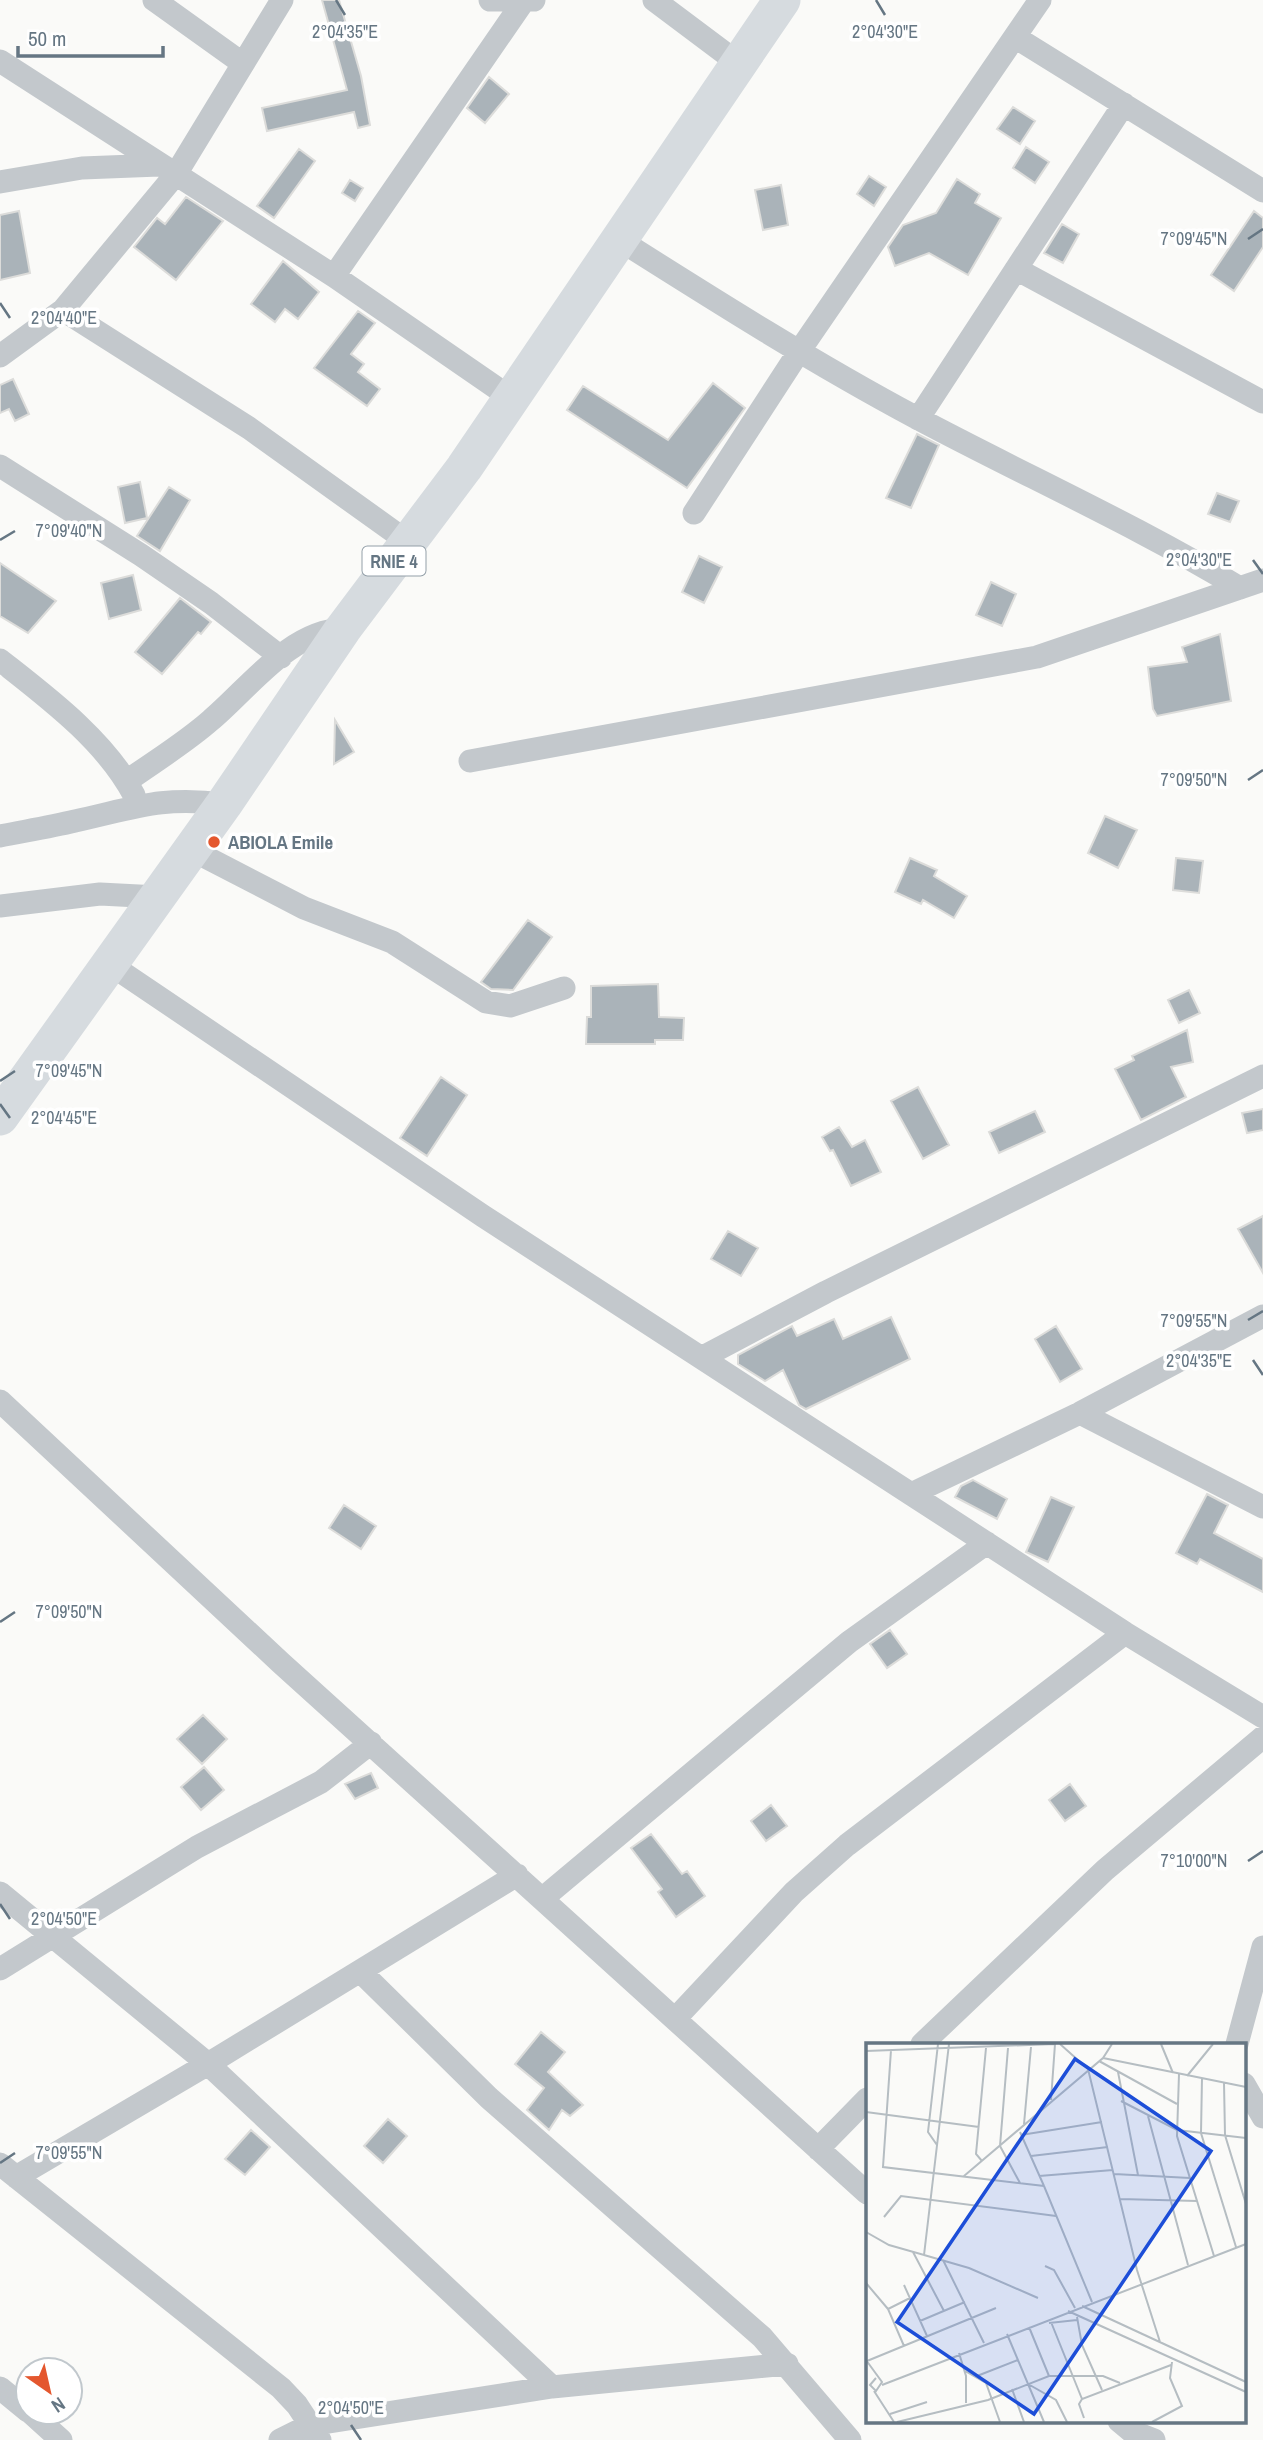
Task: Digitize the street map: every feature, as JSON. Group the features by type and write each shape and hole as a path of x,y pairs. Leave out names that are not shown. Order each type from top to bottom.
{"main road":[{"name":"RNIE 4","path":"0,1117 224,804 343,629 510,398 782,0"}],"street":[{"path":"154,0 242,63"},
{"path":"0,356 63,310 168,170 282,0"},
{"path":"490,0 528,1"},
{"path":"654,0 738,63"},
{"path":"694,513 798,353 1040,0"},
{"path":"334,276 528,1"},
{"path":"1015,37 1263,191"},
{"path":"0,61 334,276 510,398"},
{"path":"918,419 1124,104"},
{"path":"0,182 82,168 168,170"},
{"path":"618,239 798,353 918,419 1186,555 1240,589"},
{"path":"1016,270 1263,402"},
{"path":"63,310 248,428 408,542"},
{"path":"0,466 100,527 211,603 281,657"},
{"path":"470,761 1037,657 1263,580"},
{"path":"127,781 210,722 281,657 313,635 343,629"},
{"path":"0,660 58,709 127,781 139,804"},
{"path":"0,836 76,821 139,804 193,800 224,804"},
{"path":"190,849 304,908 392,942 486,1002 499,1006 522,1003 564,988"},
{"path":"0,906 100,894 158,897"},
{"path":"110,965 483,1216 1125,1633 1263,1717"},
{"path":"703,1357 826,1292 1263,1076"},
{"path":"911,1494 1080,1413 1263,1316"},
{"path":"0,1401 371,1743 866,2192"},
{"path":"1080,1413 1263,1507"},
{"path":"543,1898 849,1642 987,1543"},
{"path":"676,2019 794,1892 846,1845 1125,1633"},
{"path":"924,2043 1105,1870 1263,1737"},
{"path":"0,1969 197,1847 321,1782 371,1743"},
{"path":"315,2432 281,2388 8,2170 208,2064 517,1875"},
{"path":"0,1893 208,2064 552,2387"},
{"path":"1238,2043 1263,1947"},
{"path":"360,1971 489,2098 762,2337 788,2364 850,2440"},
{"path":"1246,2087 1263,2117"},
{"path":"818,2149 866,2100"},
{"path":"280,2440 552,2387 788,2364"},
{"path":"0,2388 14,2399"},
{"path":"46,2426 61,2440"},
{"path":"1128,2428 1154,2440"}],"building":[{"path":"322,0 339,0 361,76 370,125 358,128 354,112 267,131 262,108 347,90"},
{"path":"489,77 509,94 485,123 467,108"},
{"path":"1013,107 1035,121 1020,144 997,129"},
{"path":"1026,147 1049,162 1035,183 1013,168"},
{"path":"299,149 315,161 274,218 257,206"},
{"path":"869,176 886,187 874,206 857,194"},
{"path":"957,179 980,194 975,203 1001,218 968,275 929,253 895,266 888,247 903,225 936,213"},
{"path":"350,180 363,188 355,201 342,193"},
{"path":"781,185 788,225 763,230 755,190"},
{"path":"186,197 223,221 176,280 134,247 157,218 165,224"},
{"path":"19,211 30,273 0,280 0,215"},
{"path":"1254,211 1263,218 1263,247 1234,291 1211,275"},
{"path":"1062,224 1079,234 1063,263 1044,253"},
{"path":"283,261 319,292 298,319 285,309 275,322 251,304"},
{"path":"358,311 375,323 351,354 364,364 358,372 380,389 367,406 314,368"},
{"path":"13,379 29,414 15,421 9,409 0,413 0,385"},
{"path":"713,383 745,408 687,488 567,410 583,386 668,440"},
{"path":"917,434 939,445 911,508 886,498"},
{"path":"140,482 147,518 125,523 118,487"},
{"path":"169,487 190,500 160,551 137,536"},
{"path":"1217,493 1239,501 1230,522 1208,514"},
{"path":"699,556 722,567 704,603 682,592"},
{"path":"0,563 56,601 28,633 0,616"},
{"path":"133,575 141,610 109,619 101,583"},
{"path":"991,582 1016,594 1002,626 976,615"},
{"path":"180,598 211,622 201,634 198,632 162,674 135,652"},
{"path":"1220,634 1231,701 1157,716 1153,709 1148,667 1187,662 1182,647"},
{"path":"335,720 354,752 334,764"},
{"path":"1105,816 1137,830 1118,868 1088,853"},
{"path":"910,858 937,870 934,876 967,896 954,918 923,900 921,904 895,892"},
{"path":"1176,858 1203,861 1199,893 1173,890"},
{"path":"528,920 552,937 513,990 491,989 481,982"},
{"path":"658,984 659,1017 684,1018 683,1040 655,1040 655,1044 586,1044 587,1017 591,1017 591,986"},
{"path":"1189,990 1200,1013 1179,1023 1168,1000"},
{"path":"1187,1030 1193,1062 1171,1067 1186,1097 1141,1120 1115,1069 1134,1060 1132,1056"},
{"path":"441,1077 467,1095 427,1156 400,1138"},
{"path":"918,1087 949,1145 923,1159 891,1101"},
{"path":"1263,1109 1263,1130 1247,1133 1242,1113"},
{"path":"1035,1111 1045,1132 999,1153 989,1132"},
{"path":"839,1127 852,1147 865,1140 881,1172 851,1186 833,1150 830,1151 822,1137"},
{"path":"1263,1216 1263,1273 1238,1229"},
{"path":"728,1231 758,1248 741,1276 711,1259"},
{"path":"891,1317 910,1359 806,1409 799,1405 783,1370 765,1381 738,1364 738,1355 792,1326 797,1336 834,1319 843,1339"},
{"path":"1056,1326 1082,1369 1060,1382 1035,1339"},
{"path":"973,1480 1007,1499 997,1519 955,1497 961,1486"},
{"path":"1207,1494 1228,1505 1214,1533 1263,1559 1263,1592 1200,1559 1197,1564 1176,1553"},
{"path":"1051,1497 1074,1507 1048,1562 1026,1552"},
{"path":"344,1505 376,1526 361,1549 329,1528"},
{"path":"890,1630 907,1654 887,1668 870,1644"},
{"path":"203,1715 227,1739 202,1764 177,1739"},
{"path":"204,1767 224,1790 201,1810 181,1787"},
{"path":"371,1773 378,1788 355,1799 345,1784"},
{"path":"1070,1784 1086,1806 1065,1821 1049,1800"},
{"path":"771,1805 787,1826 766,1841 751,1821"},
{"path":"651,1834 682,1874 687,1871 705,1896 676,1917 658,1892 662,1889 631,1848"},
{"path":"541,2032 565,2052 548,2072 583,2105 570,2116 562,2110 549,2130 527,2110 544,2088 515,2064"},
{"path":"388,2119 407,2136 383,2163 364,2146"},
{"path":"251,2130 270,2147 245,2175 225,2159"}],"place":[{"name":"ABIOLA Emile","path":"214,842"}]}
